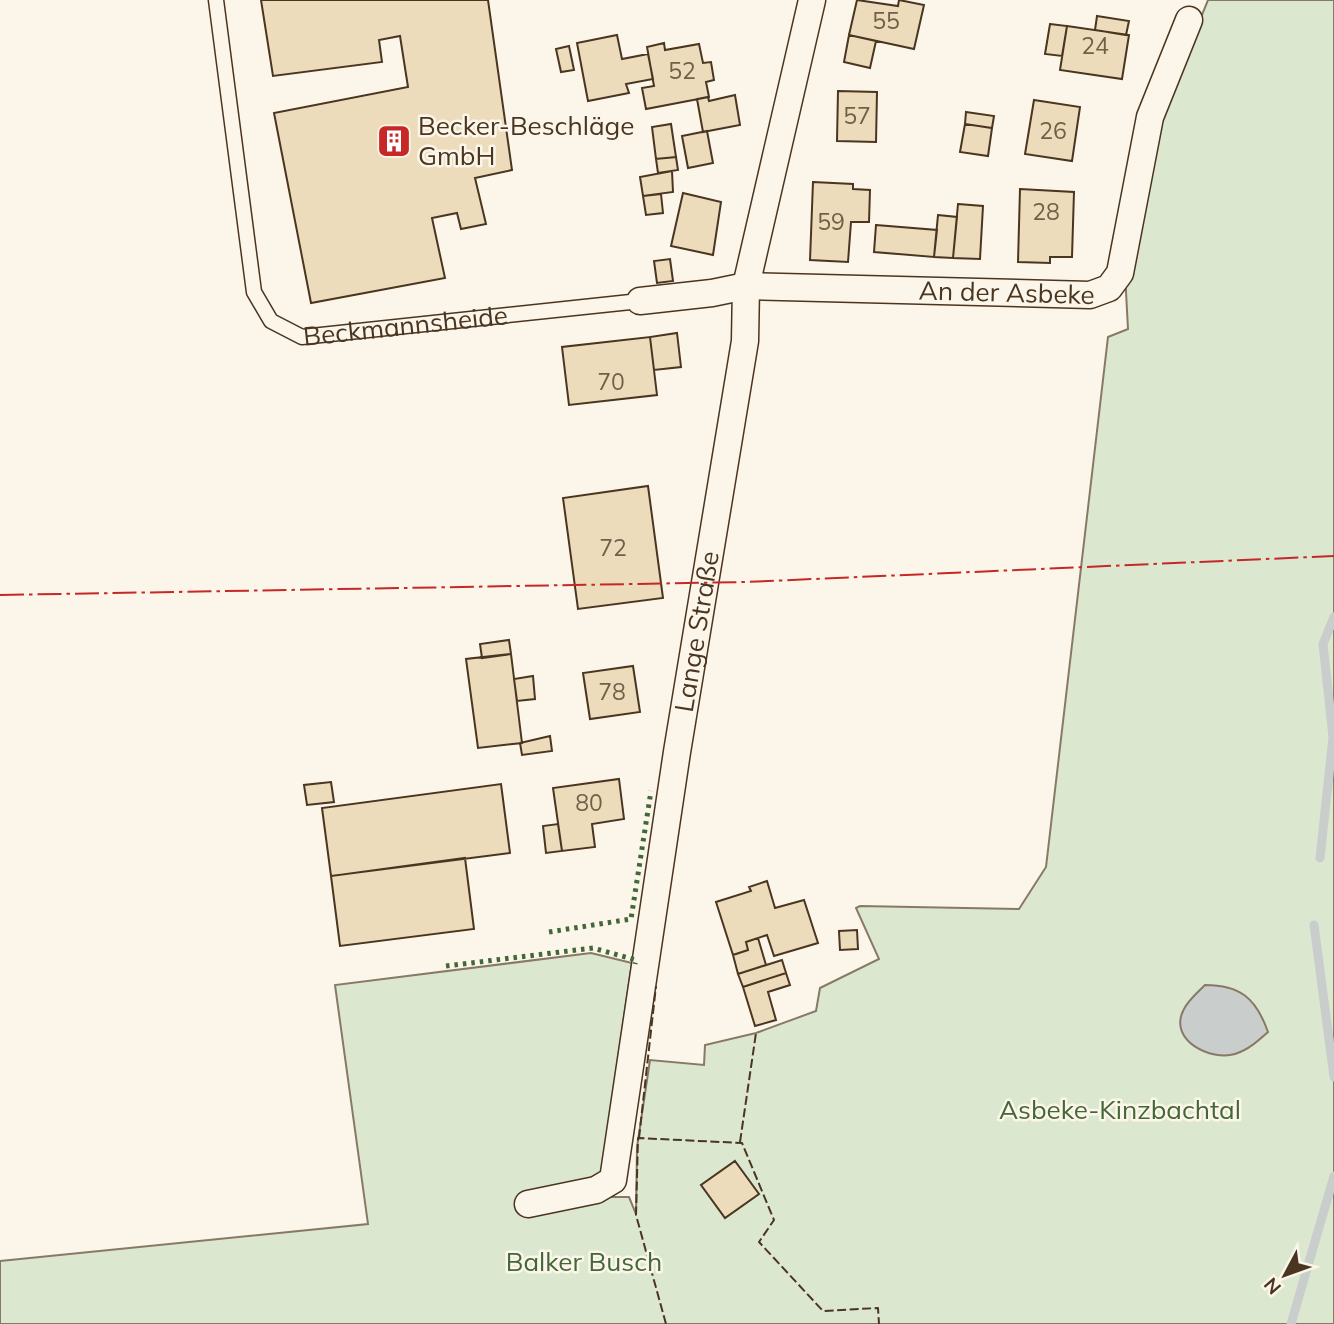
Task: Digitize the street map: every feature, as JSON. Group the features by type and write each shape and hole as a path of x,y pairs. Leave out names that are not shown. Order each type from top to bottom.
{"street":[{"name":"Lange Straße","path":"528,1204 596,1190 613,1180 677,752 745,341 746,286 812,0"},
{"name":"An der Asbeke","path":"746,286 1090,295 1109,288 1120,273 1150,117 1189,20"},
{"name":"Beckmannsheide","path":"640,301 712,293 746,286"}],"lane":[{"name":"Beckmannsheide","path":"216,0 254,292 271,321 302,337 640,301"}],"green space":[{"name":"Asbeke-Kinzbachtal","path":"1208,0 1334,0 1334,1324 0,1324 0,1261 368,1224 335,985 591,953 632,963 601,1174 607,1197 629,1197 636,1214 637,1147 650,1060 704,1065 705,1045 756,1033 816,1011 820,988 879,959 856,908 860,906 1019,909 1046,867 1108,337 1128,329 1125,273 1160,118"}],"shaded area":[{"path":"1205,985 1228,988 1245,996 1258,1010 1268,1032 1249,1048 1235,1054 1215,1054 1195,1046 1187,1040 1180,1022 1187,1004"}],"building":[{"name":"Becker-Beschläge GmbH","path":"261,0 488,0 512,170 475,178 486,224 461,229 457,213 432,218 445,278 311,303 274,113 408,87 400,36 379,40 382,62 273,76"},
{"path":"857,0 898,6 899,0 924,5 914,49 849,35"},
{"path":"1097,16 1129,21 1126,35 1095,30"},
{"path":"1050,24 1067,26 1062,56 1045,54"},
{"path":"1067,26 1129,35 1122,79 1060,70"},
{"path":"617,35 622,59 648,54 653,79 626,84 629,93 588,101 577,43"},
{"path":"849,35 876,41 870,68 844,62"},
{"path":"664,43 665,50 699,44 703,63 711,62 714,80 706,82 709,97 646,109 642,88 654,86 647,47"},
{"path":"569,46 574,70 561,72 556,49"},
{"path":"838,91 877,92 876,142 837,141"},
{"path":"735,95 740,125 703,132 697,99 708,97 709,101"},
{"path":"1034,100 1080,107 1072,161 1025,154"},
{"path":"966,112 994,116 992,128 965,124"},
{"path":"671,124 676,157 656,159 652,127"},
{"path":"965,124 992,128 988,156 960,152"},
{"path":"707,131 713,163 688,168 682,136"},
{"path":"676,157 678,170 658,173 656,159"},
{"path":"672,171 673,192 643,196 640,177"},
{"path":"813,182 853,184 853,189 870,190 869,222 851,222 848,262 810,260"},
{"path":"1020,189 1074,192 1072,257 1050,257 1050,263 1018,262"},
{"path":"683,193 721,202 713,255 671,246"},
{"path":"661,194 663,213 646,215 643,196"},
{"path":"958,204 983,206 980,259 953,258"},
{"path":"938,215 957,217 953,258 934,257"},
{"path":"876,225 937,230 934,257 874,252"},
{"path":"670,259 673,281 657,283 654,261"},
{"path":"677,333 681,367 654,370 650,337"},
{"path":"650,337 657,395 569,405 562,347"},
{"path":"648,486 663,598 578,609 563,498"},
{"path":"509,640 511,654 482,658 480,644"},
{"path":"511,654 522,743 478,748 466,659"},
{"path":"633,666 640,712 590,719 583,673"},
{"path":"533,676 535,699 517,701 514,679"},
{"path":"550,736 552,751 522,755 520,743"},
{"path":"619,779 624,819 592,824 595,847 562,851 553,788"},
{"path":"331,782 334,802 307,805 304,785"},
{"path":"501,784 510,853 331,876 322,808"},
{"path":"558,824 562,851 546,853 543,826"},
{"path":"465,858 474,929 340,946 331,876"},
{"path":"767,881 775,908 804,900 818,943 774,956 767,935 746,942 748,950 733,955 716,902 751,891 749,887"},
{"path":"857,930 858,949 840,950 839,931"},
{"path":"758,938 766,965 738,974 733,955 748,950 746,942"},
{"path":"782,960 786,973 743,987 738,974"},
{"path":"786,973 790,985 768,992 776,1020 755,1026 743,987"},
{"path":"735,1161 759,1194 725,1218 701,1185"}],"waterway":[{"path":"1320,858 1333,737 1323,644 1334,617"},
{"path":"1314,925 1334,1077"},
{"path":"1291,1324 1334,1176"}],"hedge":[{"path":"549,932 631,919 651,791"},
{"path":"446,966 593,948 636,960 635,964"}],"fence":[{"path":"639,1138 656,986"},
{"path":"740,1142 756,1033"},
{"path":"666,1324 636,1215 638,1138 742,1143 774,1220 759,1242 823,1311 878,1308 879,1324"}],"power":[{"path":"0,595 746,582 1334,556"}],"place":[{"name":"Becker-Beschläge GmbH","path":"394,141"}],"park label":[{"name":"Balker Busch","path":"584,1262"}]}
